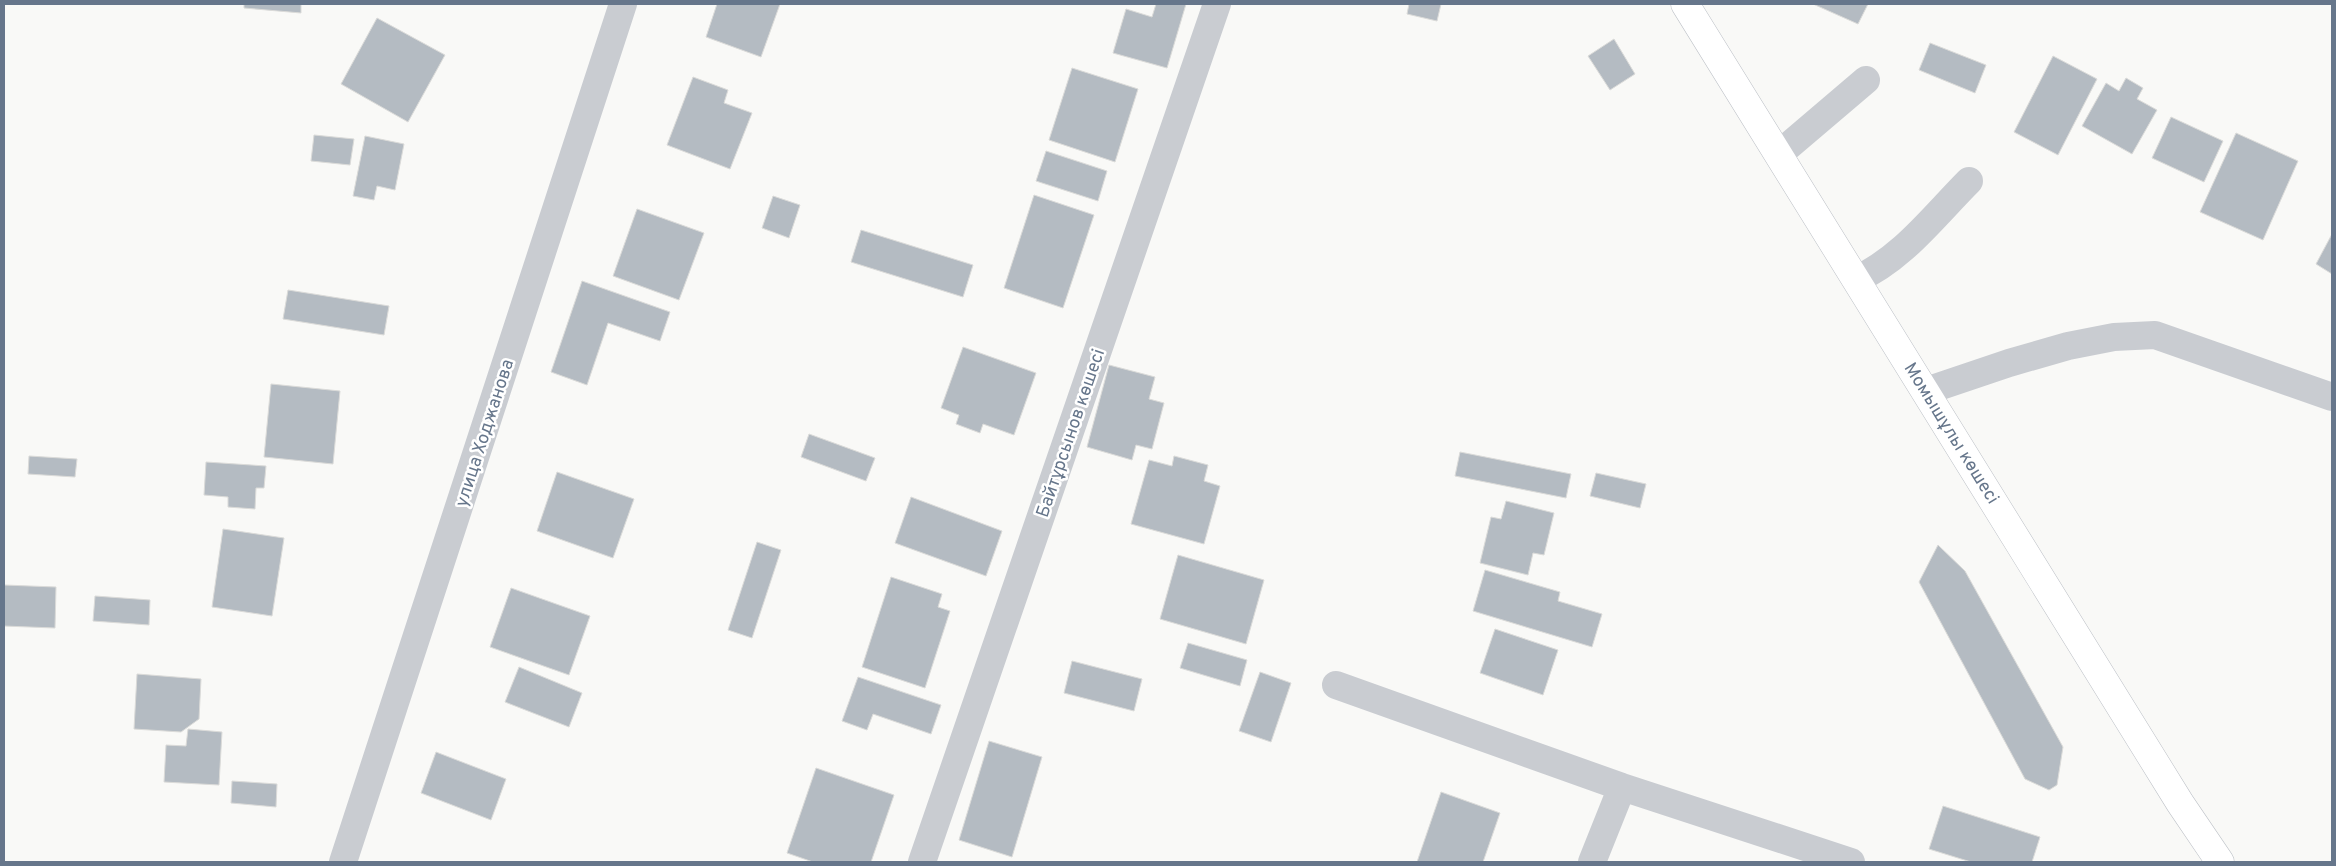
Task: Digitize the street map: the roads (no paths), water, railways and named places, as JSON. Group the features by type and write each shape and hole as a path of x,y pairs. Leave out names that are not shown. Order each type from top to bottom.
{"main road":[{"name":"Момышұлы көшесі","path":"1685,4 2180,803 2220,862"}],"street":[{"name":"улица Ходжанова","path":"343,862 623,4"},
{"name":"Байтұрсынов көшесі","path":"922,862 1217,4"},
{"path":"1779,154 1866,80"},
{"path":"1856,279 1877,270 1906,244 1968,181"},
{"path":"1926,391 2068,346 2114,336 2155,335 2332,397"},
{"path":"1336,685 1622,786 1851,862"},
{"path":"1592,862 1622,786"}]}
